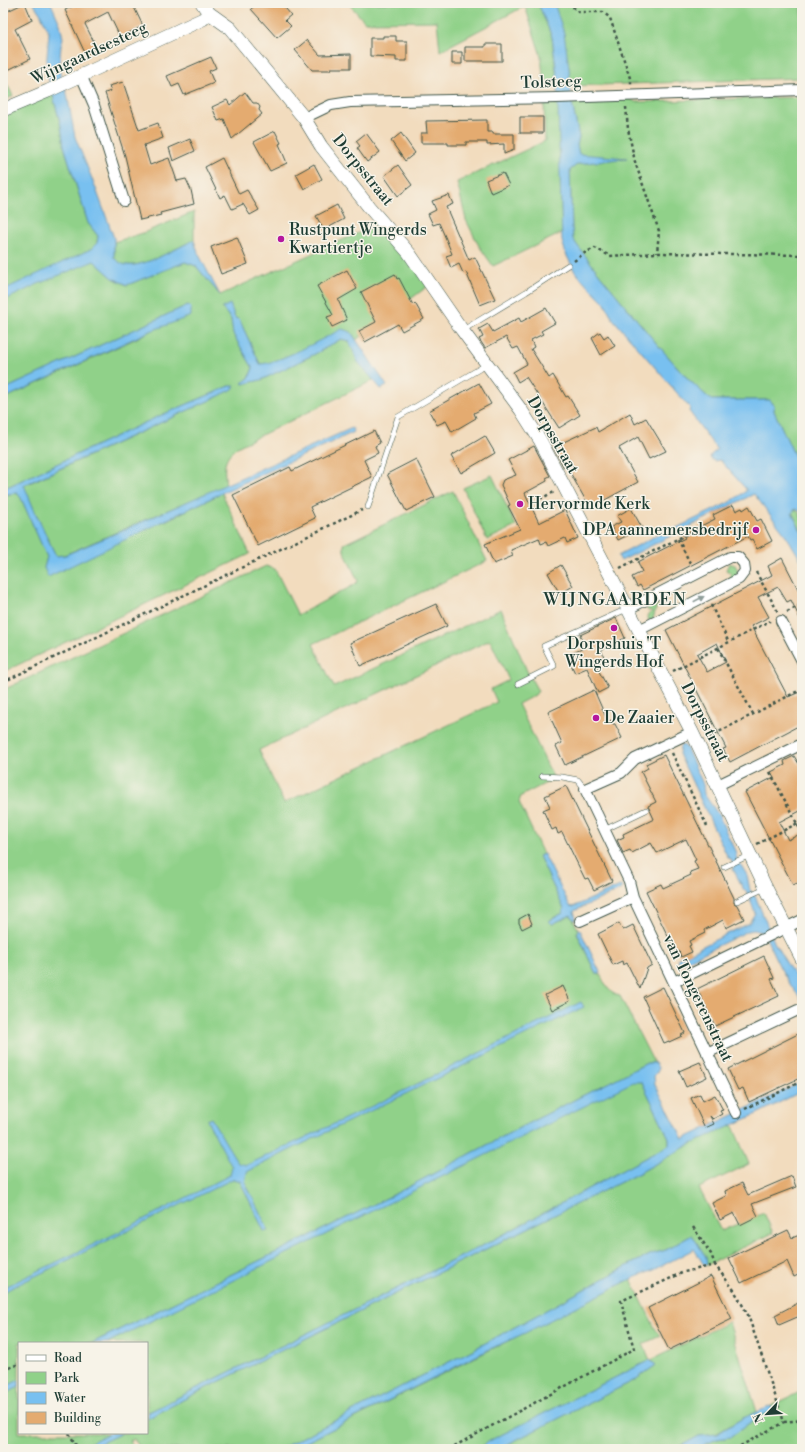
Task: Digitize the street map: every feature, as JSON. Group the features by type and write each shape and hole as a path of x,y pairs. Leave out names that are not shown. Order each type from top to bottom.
{"street":[{"name":"Wijngaardsesteeg","path":"3,110 48,91 203,19 205,8"},
{"name":"Dorpsstraat","path":"205,8 230,28 304,118 321,146 409,253 462,330 521,410 540,440 695,738 766,888 802,959"},
{"path":"81,75 94,105 124,201"},
{"name":"Tolsteeg","path":"304,118 331,105 350,102 557,98 579,96 802,90"},
{"path":"628,609 730,557 738,557 744,564 745,572 739,579 639,630"},
{"path":"781,619 802,661"},
{"path":"585,789 621,772 635,759 667,744 695,738"},
{"path":"718,785 802,744"},
{"name":"van Tongerenstraat","path":"585,789 629,881 632,897 736,1113"},
{"path":"580,921 632,897"},
{"path":"674,982 802,920"},
{"path":"707,1053 798,1010"}],"lane":[{"path":"462,330 568,266"},
{"path":"368,507 398,417 487,365"},
{"path":"518,684 554,666 544,646 628,609"},
{"path":"542,776 562,777 578,780 585,789"},
{"path":"604,830 646,810"},
{"path":"724,867 738,860 749,852"},
{"path":"737,902 766,888"}],"path":[{"path":"568,3 579,12 603,12 610,18 631,80"},
{"path":"626,106 628,129 635,162 659,231 657,253"},
{"path":"568,266 586,252 595,248 610,256 657,253 802,255"},
{"path":"3,682 368,507"},
{"path":"609,573 703,526"},
{"path":"678,539 696,575"},
{"path":"744,564 757,573 781,619"},
{"path":"706,596 729,642"},
{"path":"663,676 729,642 781,619 802,604"},
{"path":"718,648 753,714"},
{"path":"695,738 753,714 802,689"},
{"path":"667,744 707,826"},
{"path":"765,762 802,833"},
{"path":"749,852 802,821"},
{"path":"736,1113 802,1082"},
{"path":"693,1227 711,1254 715,1265 734,1290 748,1315 784,1422"},
{"path":"449,1449 634,1350 621,1301 684,1272 715,1265"},
{"path":"3,1370 18,1364"},
{"path":"735,1449 784,1422 802,1420"},
{"path":"70,1434 78,1449"}],"green space":[{"path":"348,3 538,3 552,37 558,86 544,86 541,56 525,6 440,51 437,21 365,22"},
{"path":"554,3 802,3 802,78 570,86 569,68"},
{"path":"3,76 13,96 3,101"},
{"path":"52,92 61,126 64,146 88,223 98,236 94,261 113,278 127,285 185,262 196,266 220,295 380,223 428,286 356,340 351,332 267,364 260,364 239,319 235,318 230,305 222,308 231,319 233,334 253,368 249,378 243,383 261,380 315,354 341,339 349,341 359,362 374,380 233,450 225,463 226,485 64,555 56,556 23,486 217,397 230,386 157,417 3,489 3,399 137,338 188,305 3,390 3,115"},
{"path":"627,97 636,102 802,97 802,472 774,411 774,405 770,400 711,400 688,379 656,343 600,275 573,239 570,170 578,164 624,158 579,155 577,145 579,137 571,98"},
{"path":"544,99 559,99 562,233 493,266 479,246 466,220 457,182 545,141"},
{"path":"194,212 194,240 161,256 134,265 125,265 114,258 114,242 143,233"},
{"path":"492,475 516,526 487,540 463,488"},
{"path":"453,491 487,561 313,644 334,687 501,609 527,671 538,691 535,695 518,704 554,779 521,796 519,802 543,854 539,856 564,909 563,913 551,919 552,924 571,915 578,929 577,933 596,974 600,974 610,991 620,996 654,1063 647,1063 521,1127 395,1194 94,1342 18,1342 18,1434 107,1434 84,1446 84,1449 3,1449 3,690 266,566 275,569 298,615 354,585 358,581 344,551 344,544","holes":["490,640 509,680 491,689 497,702 284,803 259,750"]},
{"path":"13,493 19,494 47,557 44,568 167,520 222,493 250,554 3,672 3,496"},
{"path":"794,509 801,516 802,533 792,512"},
{"path":"729,563 735,565 738,570 737,575 728,581 731,573 726,570"},
{"path":"659,598 653,619 649,621 647,615 652,612 651,610 648,611 647,607 645,608 644,606"},
{"path":"646,1070 634,1081 642,1082 669,1138 669,1145 484,1245 148,1413 148,1342 109,1342"},
{"path":"732,1124 749,1164 699,1188 721,1231 764,1213 773,1233 707,1265 706,1257 692,1235 666,1250 652,1254 629,1265 480,1346 280,1449 141,1449 134,1439 130,1441 135,1449 88,1449 120,1434 148,1434 148,1418 194,1394 641,1172 687,1146"},
{"path":"631,1279 660,1336 643,1344 650,1360 493,1439 477,1449 293,1449"},
{"path":"729,1322 757,1412 743,1418 714,1435 699,1436 675,1449 498,1449 635,1380 656,1365 651,1360"},
{"path":"802,1391 802,1449 695,1449 717,1439 731,1437 757,1417 773,1411 771,1406"}],"water":[{"path":"33,3 51,3 60,24 63,38 59,70 67,94 75,137 114,238 114,258 125,265 134,265 161,256 194,240 198,253 220,295 196,266 185,262 127,285 113,278 94,261 38,284 3,301 3,290 91,249 97,243 98,236 88,223 64,146 61,126 46,69 49,32 40,13"},
{"path":"538,3 554,3 564,33 569,68 571,98 579,137 577,145 579,154 627,158 578,164 570,170 573,239 600,275 656,343 688,379 711,400 770,400 774,405 774,411 802,472 802,515 800,511 795,509 792,513 802,533 802,562 787,537 754,494 621,561 618,556 658,534 666,533 730,502 746,491 746,489 720,460 714,461 710,458 711,455 717,450 689,411 690,408 613,319 604,302 575,272 566,254 562,241 557,75 552,37"},
{"path":"230,304 235,318 239,319 260,364 268,363 289,355 342,329 351,332 387,386 381,389 358,362 349,341 341,339 315,354 261,380 243,384 242,383 249,378 253,368 233,334 231,319 222,308"},
{"path":"188,305 191,308 191,316 148,332 3,399 3,390"},
{"path":"230,386 235,386 233,389 217,397 24,485 56,556 65,555 135,525 352,428 354,432 228,490 48,577 44,568 47,557 21,498 17,493 3,496 3,489 157,417"},
{"path":"683,745 686,747 703,784 704,794 718,814 736,853 736,857 747,875 750,890 756,898 775,944 792,972 802,984 802,1000 785,976 764,933 754,930 748,931 679,965 677,959 749,923 755,913 747,891 744,890 733,869 734,867 731,859 728,858 679,754 680,746"},
{"path":"544,854 570,906 573,907 620,886 622,887 620,890 574,911 576,919 574,920 571,915 552,924 549,921 563,913 564,909 539,856"},
{"path":"578,929 580,930 601,974 596,974 577,932"},
{"path":"581,1002 584,1007 247,1172 245,1182 269,1231 264,1231 240,1181 233,1179 3,1292 3,1288 121,1231 230,1175 232,1167 207,1120 211,1118 238,1163 247,1165 385,1100"},
{"path":"647,1063 655,1063 659,1069 654,1076 655,1084 683,1139 802,1082 802,1091 759,1113 687,1146 641,1172 194,1394 148,1418 148,1413 484,1245 669,1145 669,1138 642,1082 633,1082 109,1342 94,1342 395,1194 521,1127"},
{"path":"692,1235 706,1257 707,1263 704,1265 694,1249 654,1270 631,1279 525,1333 488,1350 293,1449 280,1449 480,1346 629,1265 652,1254 666,1250"},
{"path":"650,1360 656,1365 635,1380 498,1449 477,1449 493,1439"},
{"path":"18,1380 18,1388 3,1395 3,1388"},
{"path":"771,1406 773,1411 757,1417 731,1437 717,1439 695,1449 675,1449 699,1436 717,1434 743,1418"},
{"path":"107,1434 120,1434 88,1449 84,1449 84,1446"}],"building":[{"path":"25,3 32,20 15,29 30,59 8,70 3,58 3,13"},
{"path":"80,3 132,3 143,26 120,37 108,12 85,24 97,48 86,55 65,10"},
{"path":"258,3 281,3 291,15 285,20 291,26 277,38 251,9"},
{"path":"383,36 396,36 396,41 407,41 407,61 396,61 396,57 370,56 370,38 383,38"},
{"path":"307,40 320,55 351,54 351,68 312,70 295,50"},
{"path":"485,44 502,44 502,61 465,61 465,47 485,47"},
{"path":"452,52 462,52 462,64 452,64"},
{"path":"211,57 216,68 209,71 214,83 184,95 179,84 172,87 167,76"},
{"path":"123,82 139,130 158,123 163,138 144,145 150,165 169,158 177,181 186,179 191,190 194,204 140,220 125,156 105,93 111,91 109,86"},
{"path":"245,92 253,103 257,103 262,114 232,139 224,119 218,121 212,107 227,100 230,105"},
{"path":"520,117 543,117 543,133 520,133"},
{"path":"487,120 487,132 493,132 493,134 514,134 514,150 504,154 504,144 487,145 487,142 466,142 466,145 421,143 421,133 427,133 426,121"},
{"path":"275,131 281,143 279,144 287,163 270,171 254,142"},
{"path":"366,133 380,152 367,162 357,148 360,146 356,141"},
{"path":"401,133 415,153 405,161 391,141"},
{"path":"190,139 195,151 173,161 169,148"},
{"path":"222,158 239,194 247,190 259,210 250,215 243,204 232,209 225,195 220,198 205,167"},
{"path":"314,164 322,179 304,189 296,174"},
{"path":"398,165 412,185 398,196 384,176"},
{"path":"503,173 509,185 491,193 486,180"},
{"path":"449,195 453,204 446,207 469,260 475,257 495,299 480,305 466,272 463,273 459,264 451,268 446,256 452,254 446,239 439,223 433,225 428,214 436,210 432,201"},
{"path":"337,205 344,219 324,230 316,216"},
{"path":"237,237 248,264 221,274 211,247"},
{"path":"347,270 357,289 338,300 347,320 332,327 327,317 333,315 317,286"},
{"path":"395,274 397,279 399,278 413,305 415,303 424,319 402,331 398,324 365,342 359,331 376,322 361,292"},
{"path":"546,308 555,323 541,331 543,334 531,340 534,347 531,349 549,378 553,375 566,397 568,396 580,415 559,428 526,377 518,382 513,372 527,364 518,347 513,349 506,337 485,348 479,339 483,337 479,329 488,324 493,332 519,318 521,322"},
{"path":"600,332 604,338 608,335 615,346 601,355 592,338"},
{"path":"479,383 491,404 474,413 476,418 452,432 446,421 437,425 429,411"},
{"path":"630,413 635,424 646,418 666,451 649,459 638,437 619,448 638,482 590,508 567,467 564,468 553,447 596,427 598,432"},
{"path":"374,431 380,443 375,446 378,453 364,460 372,477 310,507 315,518 258,546 233,495 290,467 292,471"},
{"path":"485,436 495,453 461,473 451,456"},
{"path":"534,446 550,476 546,478 547,481 525,493 539,523 565,510 578,538 567,543 565,538 548,546 546,542 541,544 539,538 511,550 513,556 494,564 485,544 520,529 508,506 510,505 501,485 503,480 516,475 508,460"},
{"path":"416,459 435,497 406,511 387,474"},
{"path":"733,505 736,511 742,508 743,510 749,506 757,521 761,519 772,541 757,549 752,539 750,540 748,536 643,590 640,585 637,587 632,577 642,572 638,562 685,538 683,535 715,519 713,515"},
{"path":"631,508 642,528 618,540 611,527 621,522 617,516"},
{"path":"782,558 799,591 802,589 802,623 791,600 787,602 778,587 758,597 769,617 751,626 788,697 802,691 802,724 730,762 723,749 726,748 666,630 772,575 768,566","holes":["717,643 726,662 707,672 697,654"]},
{"path":"561,565 573,586 560,594 548,573"},
{"path":"436,604 447,626 360,666 350,643"},
{"path":"616,618 625,638 601,650 605,659 595,664 608,688 598,693 587,668 575,673 567,656 586,647 580,635"},
{"path":"594,690 608,722 611,720 613,724 615,724 622,738 565,765 556,746 562,743 548,712"},
{"path":"664,755 734,898 734,903 737,905 744,919 726,928 723,920 704,930 705,933 689,941 691,945 689,946 692,952 681,957 679,951 676,953 646,891 661,884 663,888 691,875 690,872 698,869 694,861 696,860 686,839 657,853 651,843 632,853 630,850 623,853 617,840 624,837 623,834 654,819 648,806 656,802 641,772 648,768 646,764"},
{"path":"794,756 799,764 802,762 802,810 779,822 788,840 802,833 802,881 793,885 745,792 774,777 771,772 785,765 784,761"},
{"path":"566,786 612,881 594,890 588,878 585,879 562,832 558,834 556,828 552,830 543,810 550,807 545,796"},
{"path":"528,914 532,924 522,929 519,919"},
{"path":"619,923 623,930 633,925 652,965 647,968 640,989 627,963 623,965 622,961 613,965 598,934"},
{"path":"764,956 774,978 771,979 779,996 715,1026 697,989"},
{"path":"563,986 570,1001 552,1010 545,995"},
{"path":"663,987 685,1033 681,1035 682,1036 664,1043 643,997"},
{"path":"802,1032 802,1077 749,1102 743,1088 738,1090 728,1069"},
{"path":"700,1062 707,1077 686,1087 679,1071"},
{"path":"700,1094 703,1101 715,1095 723,1110 720,1111 722,1114 713,1119 710,1116 714,1124 705,1128 691,1098"},
{"path":"792,1176 796,1187 752,1204 758,1216 740,1225 734,1213 720,1220 712,1203 726,1196 725,1191 742,1183 748,1195"},
{"path":"788,1230 792,1238 802,1234 802,1273 794,1277 787,1261 741,1283 729,1258"},
{"path":"711,1276 732,1319 669,1350 648,1308"},
{"path":"802,1301 802,1315 779,1325 775,1315"}],"place":[{"name":"Rustpunt Wingerds Kwartiertje","path":"281,239"},
{"name":"Hervormde Kerk","path":"520,504"},
{"name":"DPA aannemersbedrijf","path":"756,530"},
{"name":"Dorpshuis 'T Wingerds Hof","path":"614,628"},
{"name":"De Zaaier","path":"596,718"}],"district":[{"name":"WIJNGAARDEN","path":"615,599"}]}
